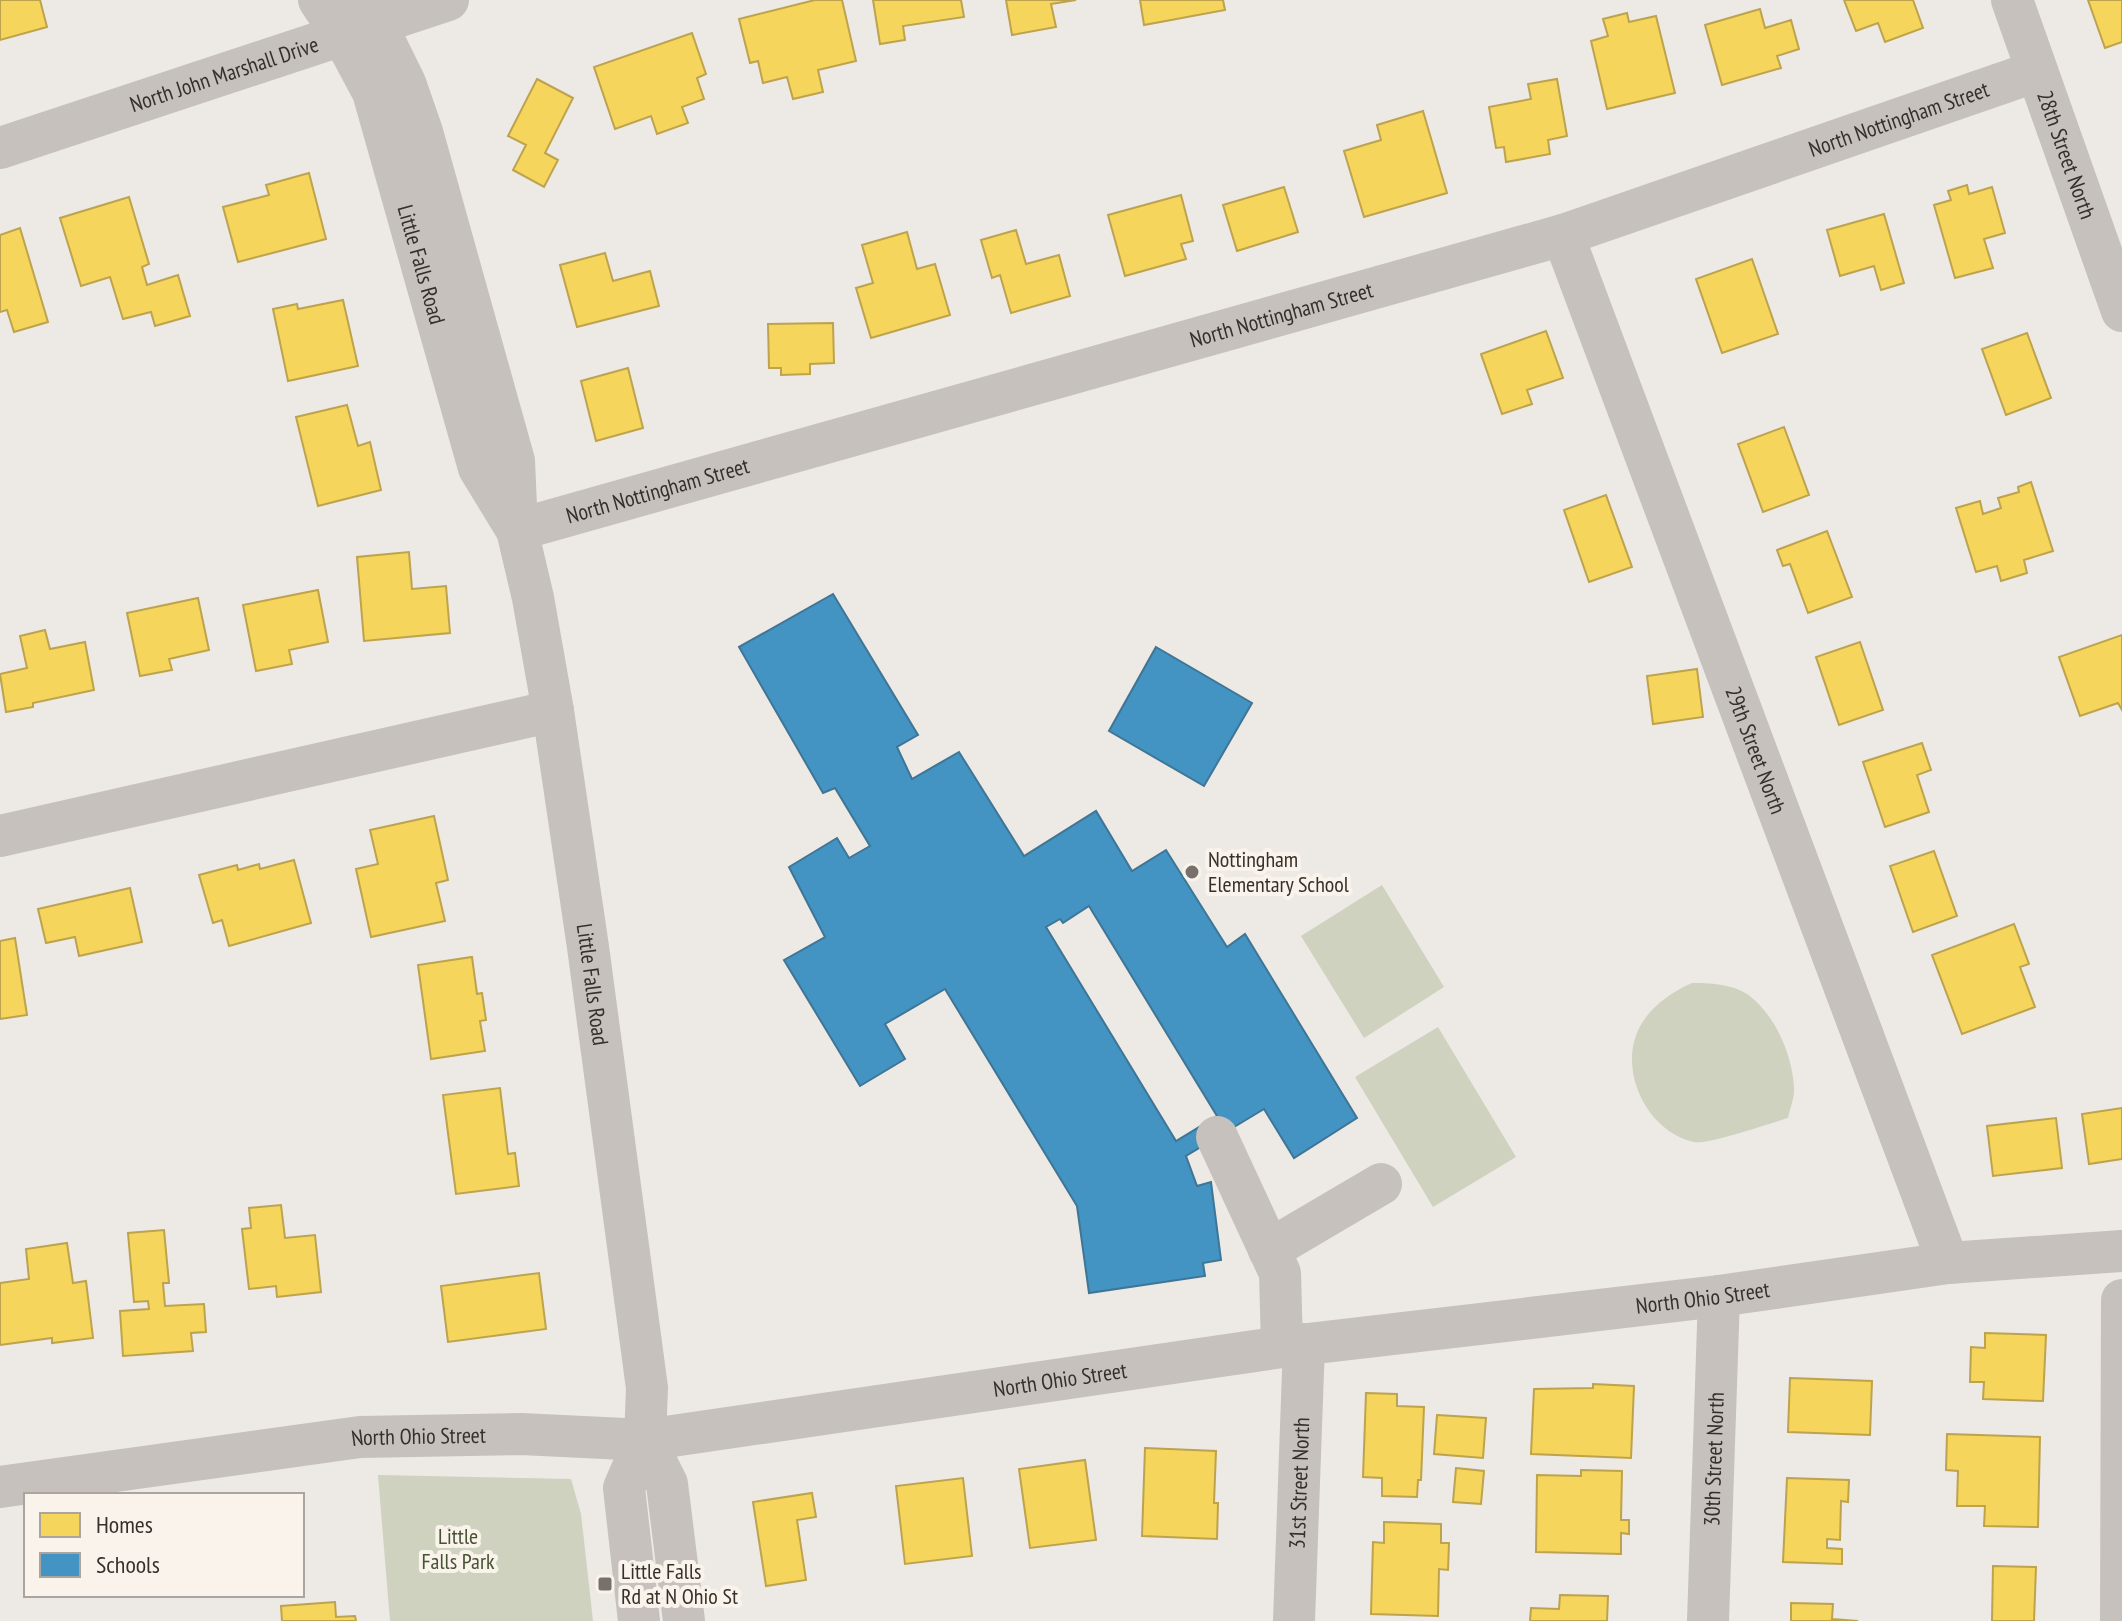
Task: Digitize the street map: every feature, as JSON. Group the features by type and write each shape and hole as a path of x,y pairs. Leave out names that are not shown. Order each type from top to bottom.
{"street":[{"name":"Little Falls Road","path":"319,0 361,20 373,92 479,468 517,530 533,598 588,947 647,1388 645,1440 624,1488 639,1621"},
{"name":"North John Marshall Drive","path":"0,148 361,20 448,0"},
{"name":"28th Street North","path":"2012,0 2122,311"},
{"name":"North Nottingham Street","path":"517,530 1563,235 2037,71"},
{"name":"29th Street North","path":"1563,235 1948,1263"},
{"path":"0,836 553,711"},
{"name":"31st Street North","path":"1217,1137 1280,1273 1293,1346 1294,1621"},
{"path":"1269,1250 1381,1184"},
{"name":"North Ohio Street","path":"0,1487 360,1437 521,1434 645,1440 1293,1346 1719,1296 1948,1263 2122,1251"},
{"name":"30th Street North","path":"1708,1621 1719,1296"},
{"path":"2121,1621 2122,1300"},
{"name":"Little Falls Road","path":"645,1440 667,1484 684,1621"}],"green space":[{"path":"1382,885 1444,987 1364,1038 1301,936"},
{"path":"1692,983 1734,988 1747,994 1766,1012 1786,1048 1793,1074 1794,1095 1788,1118 1725,1137 1694,1142 1666,1128 1644,1104 1633,1074 1632,1058 1637,1032 1656,1006"},
{"path":"1438,1027 1516,1157 1433,1207 1355,1077"},
{"name":"Little Falls Park","path":"378,1475 571,1479 581,1514 593,1621 390,1621"}],"building: Homes":[{"path":"0,0 40,0 47,27 0,40"},
{"path":"815,0 842,0 856,61 818,70 823,92 793,99 787,77 763,83 758,61 750,63 739,19"},
{"path":"873,0 961,0 964,17 903,26 905,40 880,44"},
{"path":"1006,0 1076,0 1051,4 1056,27 1012,35"},
{"path":"1140,0 1223,0 1225,10 1144,25"},
{"path":"1844,0 1913,0 1923,28 1885,42 1878,23 1856,31"},
{"path":"2088,0 2122,0 2122,42 2105,48"},
{"path":"1760,9 1765,28 1791,20 1799,49 1777,56 1781,68 1722,85 1705,25"},
{"path":"1627,13 1629,22 1656,16 1675,93 1607,109 1591,41 1608,36 1603,19"},
{"path":"692,33 706,74 697,78 704,99 682,107 688,123 657,134 651,116 615,129 594,67"},
{"path":"537,79 573,98 545,153 558,160 544,187 513,170 526,145 508,136"},
{"path":"1557,79 1567,136 1548,140 1550,154 1506,162 1504,147 1496,148 1489,107 1531,99 1528,84"},
{"path":"1423,111 1447,193 1364,217 1344,151 1381,140 1377,125"},
{"path":"309,173 326,239 238,262 223,207 269,195 266,185"},
{"path":"1967,185 1969,194 1992,187 2005,233 1984,239 1993,268 1955,278 1934,205 1951,200 1948,191"},
{"path":"1284,187 1298,232 1237,251 1223,205"},
{"path":"1181,195 1193,241 1181,244 1186,259 1125,276 1108,215"},
{"path":"129,197 149,264 142,267 147,285 178,275 190,316 155,326 151,312 123,319 110,277 81,286 60,218"},
{"path":"1884,214 1904,283 1881,290 1874,266 1840,276 1827,230"},
{"path":"20,228 48,322 14,332 7,310 0,312 0,235"},
{"path":"1016,230 1026,264 1059,255 1070,296 1011,313 1000,275 992,278 981,240"},
{"path":"907,232 917,269 935,264 950,315 871,338 856,288 873,283 862,245"},
{"path":"605,253 613,281 650,271 659,306 577,327 560,265"},
{"path":"1752,259 1778,334 1722,353 1696,279"},
{"path":"343,300 358,366 288,381 273,309 297,304 298,309"},
{"path":"833,323 834,363 810,364 810,374 781,375 781,368 769,368 768,324"},
{"path":"1546,331 1563,378 1527,390 1532,404 1502,414 1481,354"},
{"path":"2027,333 2051,398 2006,415 1982,349"},
{"path":"628,368 643,428 596,441 581,381"},
{"path":"347,405 358,446 370,442 381,490 318,506 296,417"},
{"path":"1784,427 1809,495 1763,512 1738,444"},
{"path":"2031,482 2053,551 2024,560 2027,573 2001,581 1997,566 1976,572 1956,508 1980,501 1983,514 2001,508 1998,498 2019,492 2018,487"},
{"path":"1606,495 1632,567 1589,582 1564,510"},
{"path":"1827,531 1852,597 1808,613 1790,564 1783,566 1777,550"},
{"path":"409,552 412,589 446,586 450,633 364,641 357,557"},
{"path":"318,590 328,642 289,650 292,664 256,671 243,605"},
{"path":"198,598 209,650 169,659 172,670 140,676 127,613"},
{"path":"45,630 50,649 85,642 94,690 6,712 0,674 27,668 20,636"},
{"path":"2122,635 2122,710 2118,703 2080,716 2059,657"},
{"path":"1860,642 1883,710 1839,725 1816,657"},
{"path":"1697,669 1703,717 1653,724 1647,676"},
{"path":"1922,743 1931,770 1917,775 1929,812 1885,827 1863,762"},
{"path":"434,816 448,880 436,883 445,921 371,937 356,869 378,864 370,830"},
{"path":"1934,851 1957,916 1913,932 1890,866"},
{"path":"294,860 311,923 229,946 222,920 213,923 199,875 237,865 238,870 259,864 260,869"},
{"path":"130,888 142,942 79,956 75,937 46,943 38,909"},
{"path":"2014,924 2029,964 2020,967 2035,1007 1962,1034 1932,955"},
{"path":"15,938 27,1015 0,1019 0,941"},
{"path":"472,957 477,994 482,993 486,1020 480,1021 485,1051 431,1059 418,965"},
{"path":"500,1088 508,1154 515,1153 519,1186 456,1194 443,1095"},
{"path":"2122,1108 2122,1159 2089,1164 2082,1114"},
{"path":"2056,1118 2062,1168 1993,1176 1987,1126"},
{"path":"281,1205 285,1238 315,1235 321,1292 277,1297 276,1286 249,1289 242,1229 251,1228 249,1208"},
{"path":"164,1230 169,1283 163,1283 165,1306 204,1304 206,1332 191,1333 193,1351 123,1356 120,1311 149,1309 148,1301 134,1302 128,1233"},
{"path":"67,1243 73,1283 86,1281 93,1338 52,1343 52,1338 0,1345 0,1283 29,1279 26,1249"},
{"path":"539,1273 546,1329 448,1342 441,1286"},
{"path":"1985,1333 2046,1335 2043,1401 1983,1399 1984,1382 1970,1382 1971,1347 1985,1348"},
{"path":"1790,1378 1872,1381 1870,1435 1788,1432"},
{"path":"1593,1384 1634,1386 1631,1458 1531,1454 1534,1389 1593,1388"},
{"path":"1366,1393 1397,1394 1397,1406 1424,1407 1421,1480 1418,1480 1417,1497 1382,1496 1382,1478 1363,1477"},
{"path":"1437,1415 1486,1418 1483,1458 1434,1454"},
{"path":"1947,1434 2040,1437 2038,1527 1984,1526 1985,1506 1957,1506 1958,1471 1946,1470"},
{"path":"1145,1448 1216,1451 1214,1503 1218,1503 1217,1539 1142,1536"},
{"path":"1085,1460 1096,1540 1030,1548 1019,1469"},
{"path":"1456,1468 1484,1471 1481,1504 1453,1502"},
{"path":"1581,1470 1622,1471 1621,1520 1629,1520 1629,1534 1621,1533 1621,1554 1536,1552 1537,1475 1581,1476"},
{"path":"963,1478 972,1556 905,1564 896,1486"},
{"path":"1787,1478 1849,1480 1848,1502 1841,1501 1840,1540 1827,1539 1827,1548 1842,1549 1842,1564 1783,1562"},
{"path":"812,1493 816,1517 797,1520 806,1580 766,1586 753,1502"},
{"path":"1384,1522 1441,1524 1441,1543 1449,1543 1448,1570 1439,1569 1438,1616 1371,1614 1373,1542 1384,1543"},
{"path":"1993,1566 2036,1567 2034,1621 1992,1621"},
{"path":"1560,1595 1608,1596 1607,1621 1530,1621 1531,1608 1559,1609"},
{"path":"335,1602 336,1617 355,1616 356,1621 282,1621 281,1606"},
{"path":"1791,1603 1833,1604 1832,1619 1858,1621 1791,1621"}],"building: Schools":[{"name":"Nottingham Elementary School","path":"833,594 918,735 897,747 912,779 959,752 1024,856 1096,811 1132,871 1166,850 1227,947 1245,934 1357,1118 1294,1158 1264,1109 1186,1156 1197,1186 1211,1182 1221,1260 1203,1263 1205,1276 1089,1293 1077,1206 945,989 885,1024 905,1059 860,1086 784,960 825,937 789,867 837,838 849,858 870,846 835,788 823,793 739,647","holes":["1089,906 1217,1116 1176,1141 1046,927 1060,919 1063,923"]},
{"path":"1156,647 1252,703 1204,786 1109,731"}],"place":[{"name":"Nottingham Elementary School","path":"1192,872"},
{"name":"Little Falls Rd at N Ohio St","path":"605,1584"}]}
